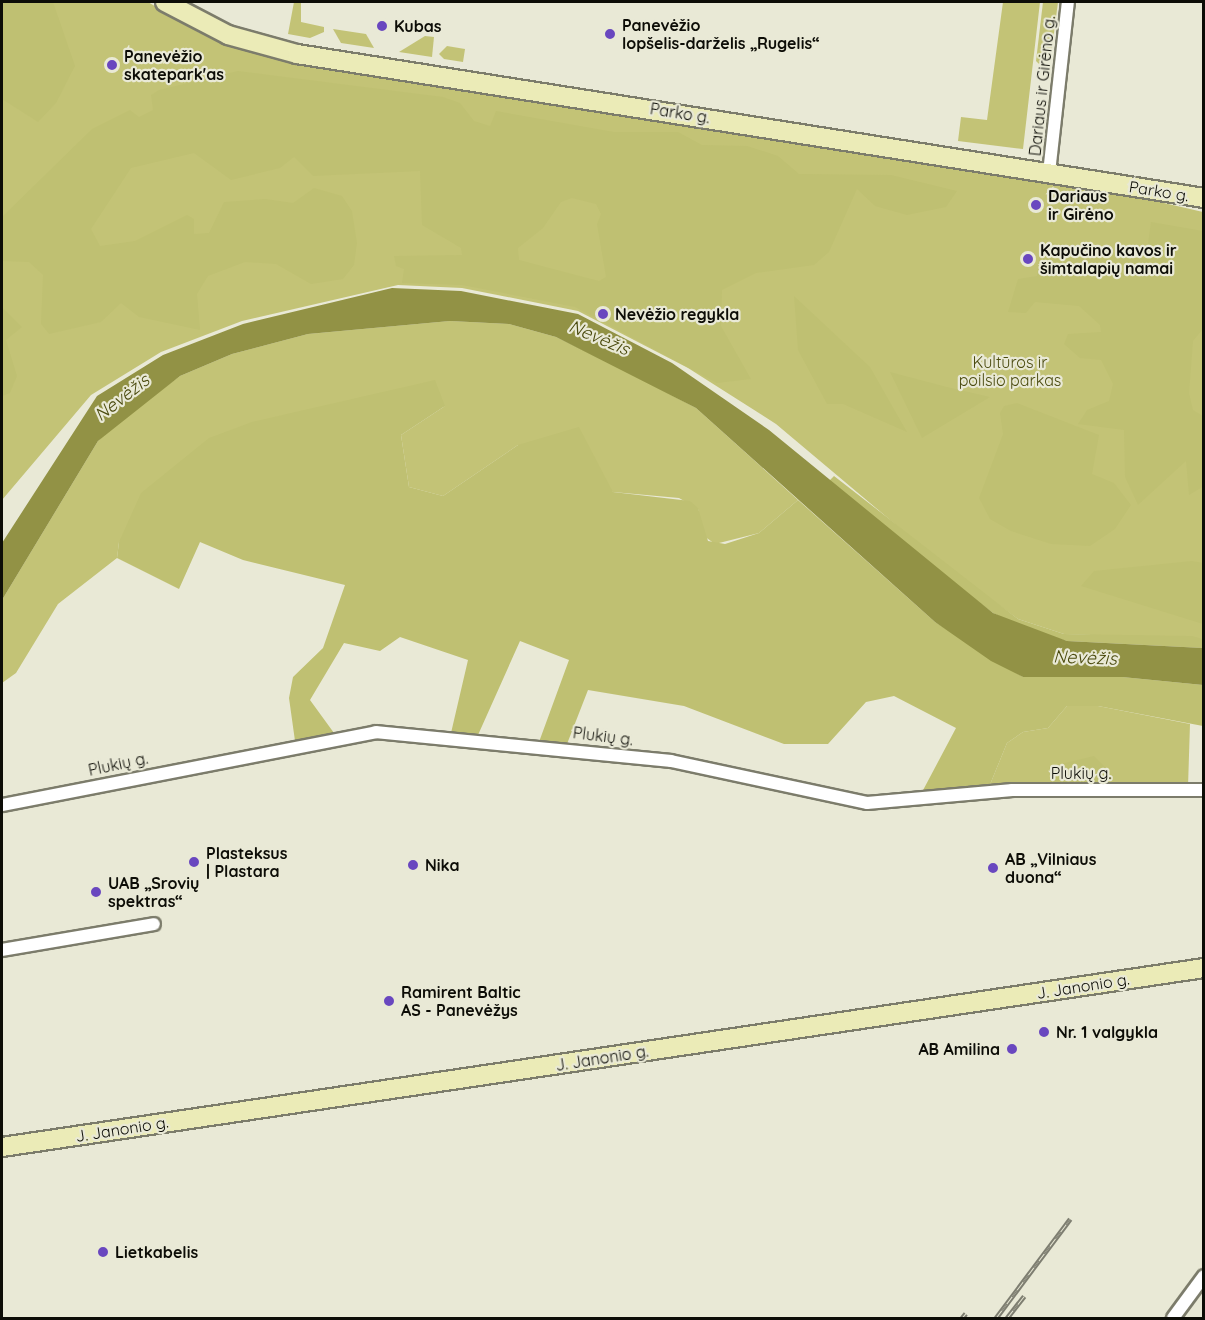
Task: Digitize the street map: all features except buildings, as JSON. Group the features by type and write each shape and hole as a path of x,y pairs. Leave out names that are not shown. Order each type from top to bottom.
{"main road":[{"name":"Parko g.","path":"165,2 221,32 297,54 1203,198"},
{"name":"J. Janonio g.","path":"2,1147 1203,968"}],"street":[{"name":"Dariaus ir Girėno g.","path":"1049,173 1068,2"},
{"name":"Plukių g.","path":"2,805 376,732 660,760 867,803 1012,790 1203,790"},
{"path":"2,950 154,924"},
{"path":"1173,1318 1203,1276"}],"green space":[{"name":"Kultūros ir poilsio parkas","path":"2,2 148,2 198,32 285,61 1125,194 1203,212 1203,639 1064,634 1018,619 939,561 776,424 688,368 578,311 462,288 398,285 242,321 161,352 91,395 2,500"},
{"path":"294,2 301,2 301,22 324,27 324,32 310,38 288,34"},
{"path":"1003,2 1040,2 1023,149 958,141 961,117 987,120"},
{"path":"1043,2 1058,2 1051,56 1042,67 1036,61"},
{"path":"333,29 366,34 374,48 341,43"},
{"path":"425,36 434,37 432,57 399,52"},
{"path":"447,46 465,49 463,62 444,59 439,54"},
{"path":"450,321 509,324 556,337 628,372 696,408 798,500 759,533 715,544 704,536 698,509 679,498 613,492 518,445 443,496 409,487 401,435 445,406 119,542 117,558 58,604 16,673 2,683 2,600 98,441 118,421 180,376 232,354 308,334"},
{"path":"1067,706 1098,706 1190,724 1188,787 989,787 1007,743 1023,732 1048,728"}],"shaded area":[{"path":"2,2 53,2 75,66 56,103 38,122 2,99"},
{"path":"238,71 443,97 460,103 474,121 490,126 496,111 614,132 678,132 702,145 747,146 778,156 799,174 891,175 957,191 946,207 907,215 875,206 857,189 829,252 814,265 756,273 722,290 721,326 751,379 717,383 575,307 462,285 402,283 404,269 396,266 394,256 462,255 461,248 422,225 420,171 313,176 294,157 280,168 231,180 194,153 131,168 91,229 100,246 135,241 187,215 194,219 194,234 209,233 224,202 265,199 293,203 314,188 342,196 352,211 357,243 354,265 343,279 311,284 276,264 245,262 208,276 197,294 200,330 139,317 121,303 101,322 49,334 41,324 43,275 29,262 2,261 2,217 92,129 130,110 139,117 153,110 151,95 159,90","holes":["572,198 596,204 601,214 597,224 606,277 599,281 519,260 518,248 543,228 561,202"]},
{"path":"1151,222 1203,231 1203,329 1193,341 1189,393 1193,410 1203,416 1204,486 1189,495 1186,461 1138,505 1125,477 1124,430 1078,424 1087,410 1109,401 1113,384 1101,360 1080,358 1064,344 1068,334 1101,332 1100,325 1079,306 1035,302 1026,313 1008,312 1018,279 1037,276 1041,241 1146,258"},
{"path":"794,296 870,367 907,432 843,404 827,404 798,350"},
{"path":"2,307 22,327 6,340 17,376 10,393 2,396"},
{"path":"890,372 947,387 990,397 922,438"},
{"path":"435,380 445,406 401,435 409,487 443,496 518,445 579,427 613,492 690,501 698,508 708,541 725,544 759,533 798,500 935,622 1023,677 1122,677 1203,685 1203,726 1098,706 1067,706 1048,728 1023,732 1007,743 989,787 921,794 956,728 894,696 866,702 828,744 784,744 684,706 588,690 567,744 539,742 569,660 520,641 478,735 451,733 468,660 400,637 380,651 344,643 310,700 334,733 295,741 289,698 293,677 323,648 345,585 243,560 200,542 179,589 117,558 119,542 141,493 209,438 252,422"},
{"path":"1017,403 1099,435 1092,474 1114,483 1131,505 1115,529 1090,546 1051,544 1011,531 990,519 979,498 1003,434 1000,413 1004,406"},
{"path":"834,476 1018,619 1064,634 1192,636 1203,639 1203,648 1067,641 1035,633 993,613 935,569 847,498 829,481"},
{"path":"1192,561 1203,563 1203,624 1081,586 1094,571"},
{"path":"1094,756 1106,768 1100,787 1051,787 1049,767"}],"water":[{"name":"Nevėžis","path":"392,288 461,291 578,314 672,363 769,430 993,613 1067,641 1203,648 1203,685 1122,677 1023,677 991,661 935,622 696,408 556,337 509,324 450,321 308,334 232,354 180,376 98,441 2,600 2,543 97,396 163,355 243,324"}],"railway":[{"path":"996,1318 1070,1219"},
{"path":"1007,1318 1024,1296"},
{"path":"962,1318 966,1313"}],"place":[{"name":"Kubas","path":"382,26"},
{"name":"Panevėžio lopšelis-darželis „Rugelis“","path":"610,34"},
{"name":"Panevėžio skatepark'as","path":"112,65"},
{"name":"Dariaus ir Girėno","path":"1036,205"},
{"name":"Kapučino kavos ir šimtalapių namai","path":"1028,259"},
{"name":"Nevėžio regykla","path":"603,314"},
{"name":"Plasteksus | Plastara","path":"194,862"},
{"name":"Nika","path":"413,865"},
{"name":"AB „Vilniaus duona“","path":"993,868"},
{"name":"UAB „Srovių spektras“","path":"96,892"},
{"name":"Ramirent Baltic AS - Panevėžys","path":"389,1001"},
{"name":"Nr. 1 valgykla","path":"1044,1032"},
{"name":"AB Amilina","path":"1012,1049"},
{"name":"Lietkabelis","path":"103,1252"}]}
